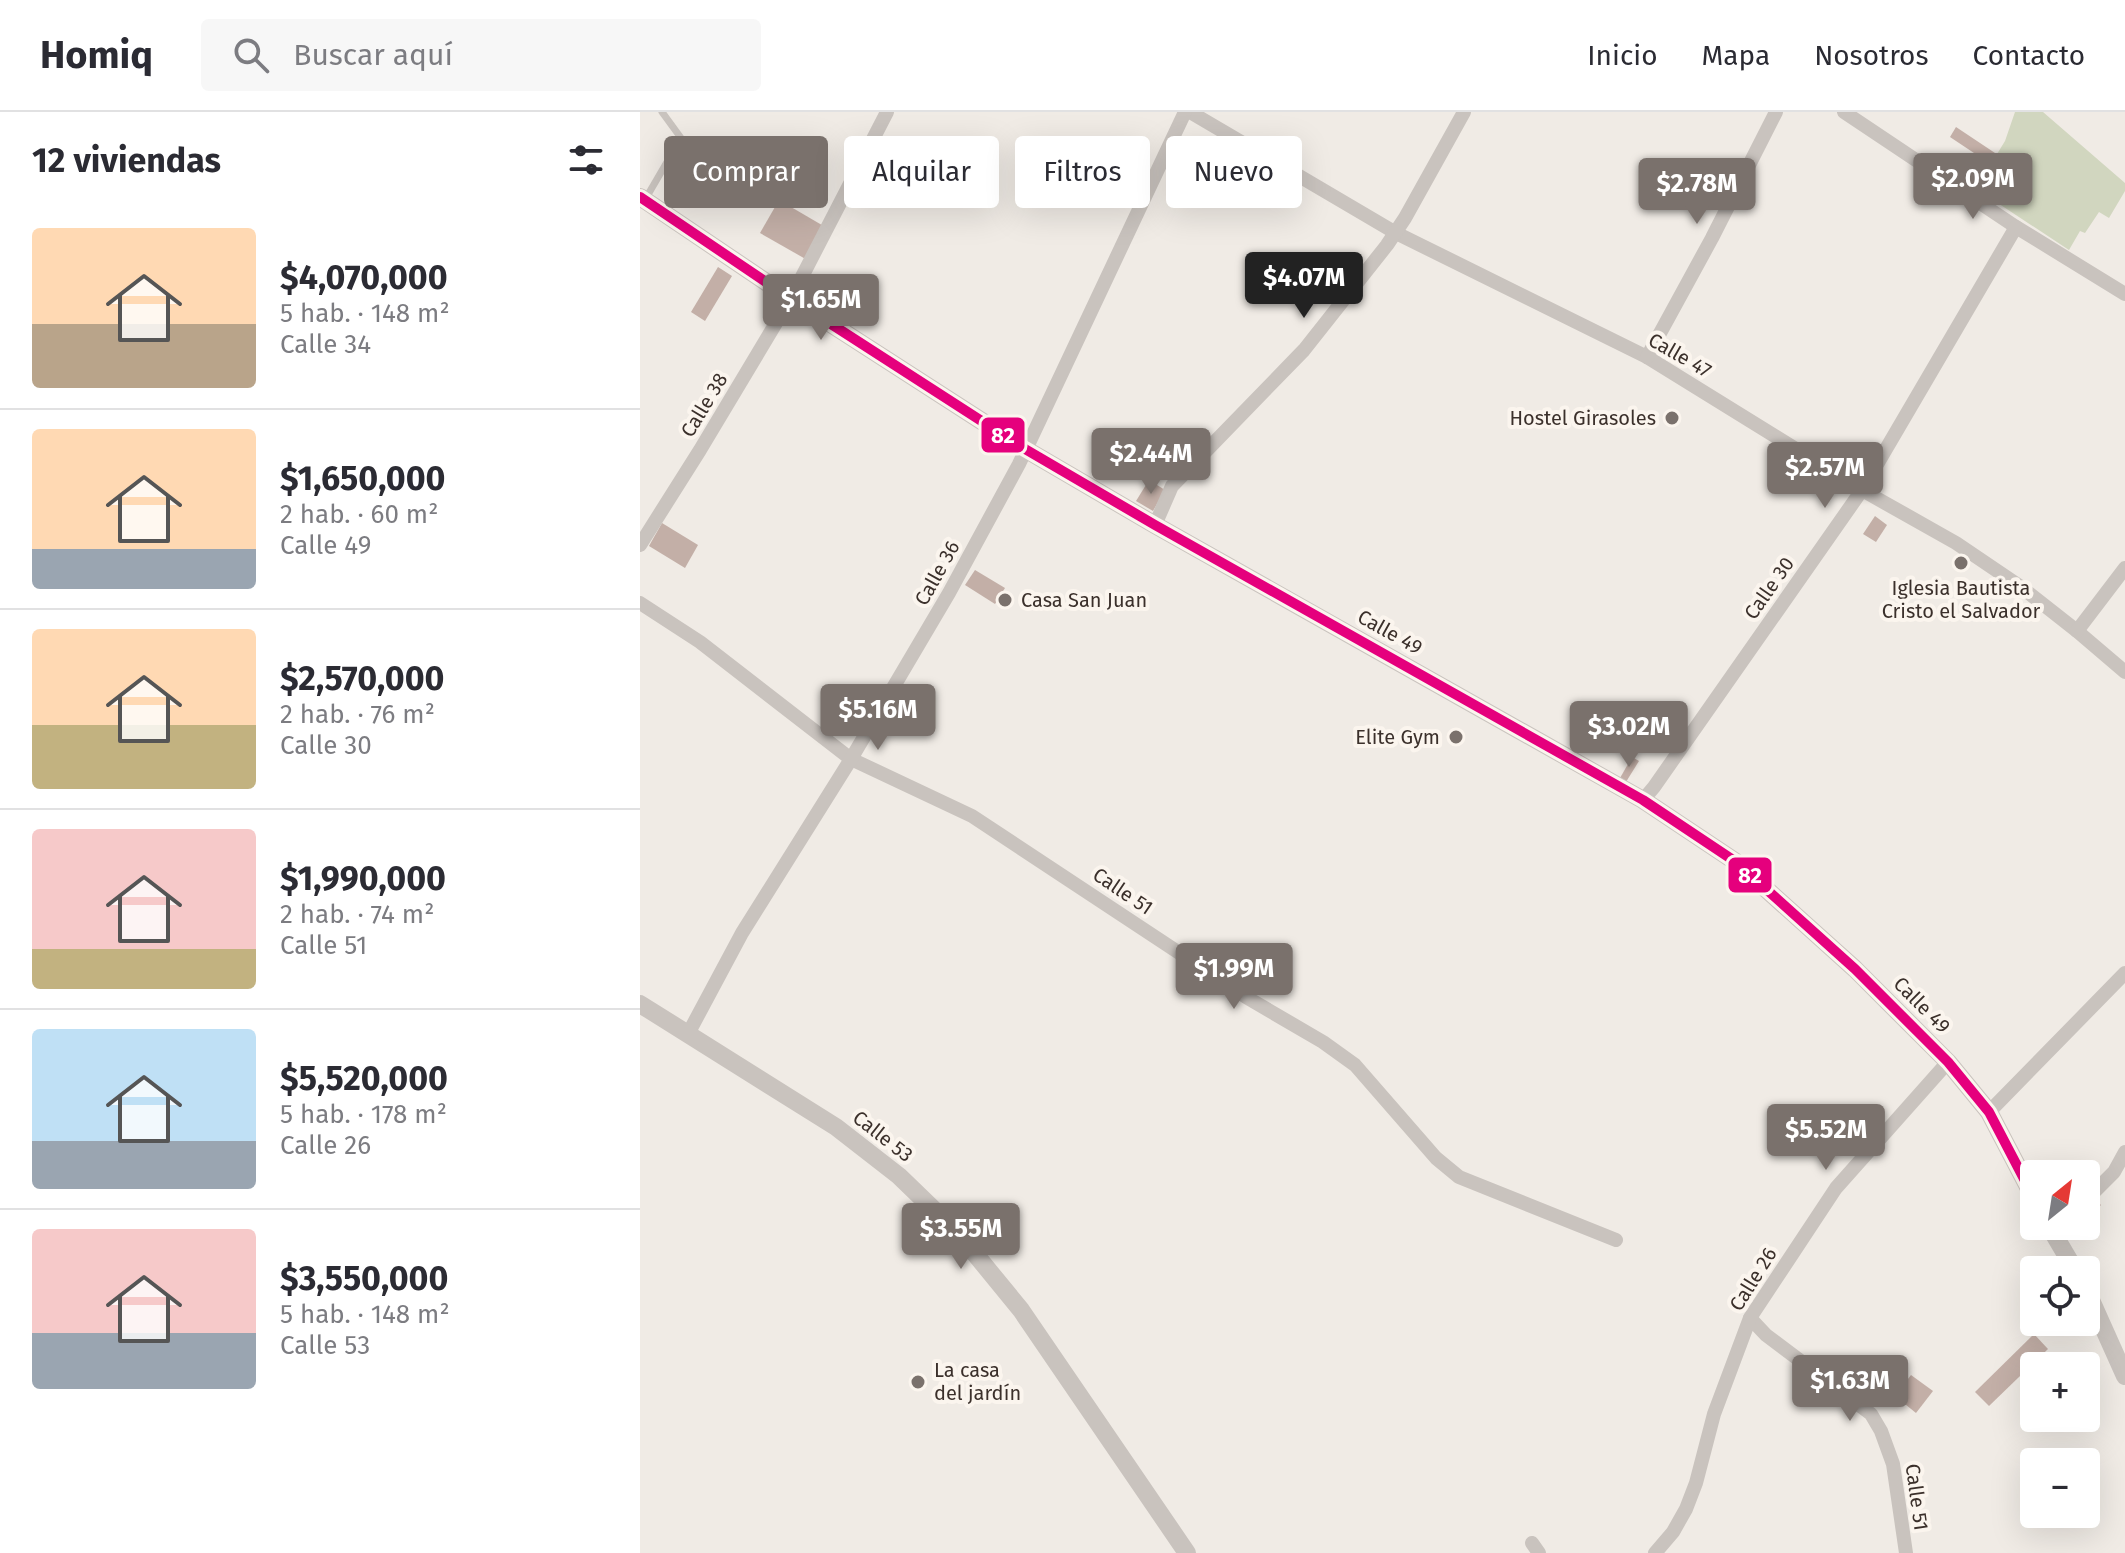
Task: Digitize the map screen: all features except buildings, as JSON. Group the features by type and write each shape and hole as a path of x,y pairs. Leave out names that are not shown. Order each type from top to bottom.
{"street":[{"name":"Calle 38","path":"640,545 791,298 887,112"},
{"name":"Calle 47","path":"1187,112 1396,233 1647,357 1862,490 1956,543 2021,587 2125,672"},
{"name":"Calle 36","path":"688,1034 742,933 851,759 949,593 1019,464 1187,112"},
{"path":"1155,525 1172,486 1304,350 1396,233 1464,112"},
{"path":"1647,357 1776,112"},
{"path":"1844,112 2016,227 2125,294"},
{"name":"Calle 49","path":"643,199 1025,449 1643,800 1736,862 1855,969 1948,1062 1989,1112 2020,1171"},
{"name":"Calle 30","path":"1643,800 1862,490 2016,227"},
{"path":"2077,631 2125,568"},
{"name":"Calle 51","path":"640,603 700,642 851,759 972,816 1246,997 1323,1042 1355,1065 1436,1158 1459,1177 1616,1240"},
{"path":"1989,1112 2123,978"},
{"name":"Calle 53","path":"640,1004 836,1127 899,1176 958,1233 1021,1310 1187,1553"},
{"name":"Calle 26","path":"1655,1553 1673,1532 1686,1509 1714,1414 1750,1318 1836,1188 1948,1062"},
{"path":"2100,1186 2114,1172 2125,1152"},
{"name":"Calle 51","path":"1750,1318 1766,1335 1871,1414 1893,1464 1906,1553"},
{"path":"2100,1320 2125,1376"}],"lane":[{"path":"643,199 681,138 662,112"}],"green space":[{"path":"2015,112 2043,112 2125,183 2125,191 2109,218 2099,212 2085,233 2080,231 2069,250 1966,182 1986,172 2005,141"}],"transit line":[{"name":"82","path":"640,197 1025,449 1643,800 1736,862 1855,969 1948,1062 1989,1112 2020,1171"}],"place":[{"name":"Hostel Girasoles","path":"1672,418"},
{"name":"Iglesia Bautista Cristo el Salvador","path":"1961,563"},
{"name":"Casa San Juan","path":"1005,600"},
{"name":"Elite Gym","path":"1456,737"},
{"name":"La casa del jardín","path":"918,1382"}]}
